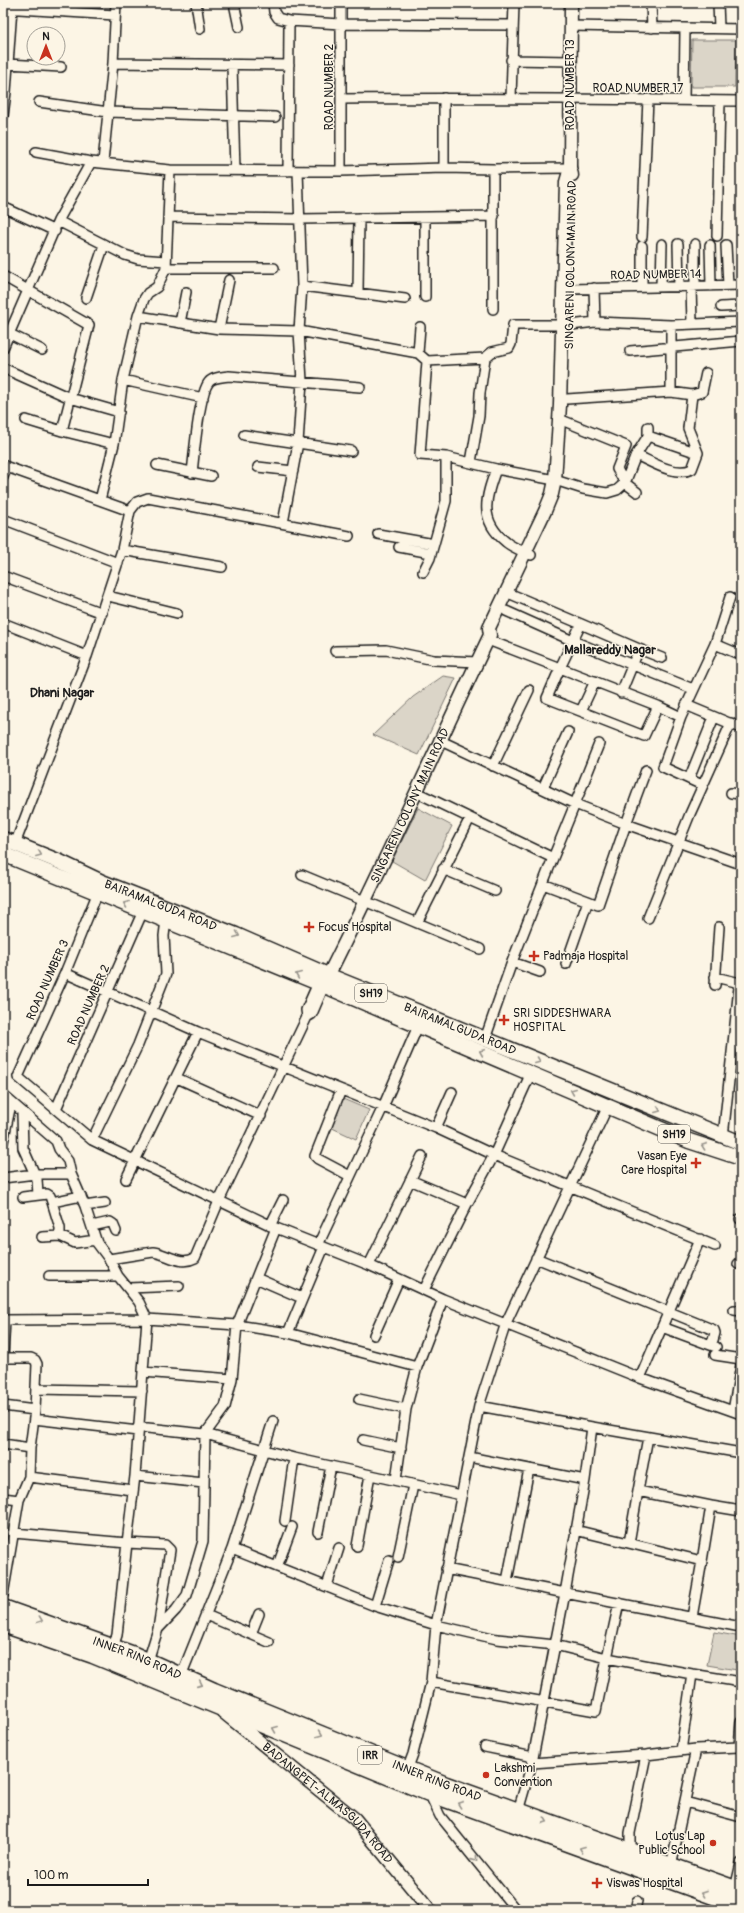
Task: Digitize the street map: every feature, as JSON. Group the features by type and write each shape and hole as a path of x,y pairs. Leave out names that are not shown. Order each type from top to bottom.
{"highway":[{"name":"INNER RING ROAD","path":"3,1608 148,1661 407,1770 518,1811 741,1906"},
{"name":"INNER RING ROAD","path":"3,1624 87,1652 429,1793 629,1858 671,1866 738,1890"}],"main road":[{"name":"BAIRAMALGUDA ROAD","path":"9,842 60,862 102,882 236,935 323,981 418,1026 689,1141 740,1151"},
{"name":"BAIRAMALGUDA ROAD","path":"3,854 143,911 323,981 485,1039 723,1137 740,1151"}],"street":[{"path":"102,162 113,63 116,3"},
{"path":"196,3 200,28"},
{"path":"234,3 239,28"},
{"path":"273,3 274,12 278,18 289,21 341,24 513,25"},
{"name":"ROAD NUMBER 2","path":"341,3 341,171"},
{"path":"510,98 514,3"},
{"name":"ROAD NUMBER 13","path":"570,168 571,3"},
{"path":"651,3 652,28"},
{"path":"718,3 719,28"},
{"path":"3,116 8,64 7,8 55,6 115,15"},
{"path":"288,171 289,21"},
{"path":"571,26 741,29"},
{"path":"684,100 685,29"},
{"path":"511,60 571,61"},
{"path":"113,63 289,65"},
{"path":"8,64 61,67"},
{"path":"232,65 235,170"},
{"name":"ROAD NUMBER 17","path":"342,98 510,98 570,100 648,99 741,101"},
{"path":"444,98 444,168"},
{"path":"642,287 642,242 648,99"},
{"path":"716,236 720,100"},
{"path":"39,102 108,112 275,117"},
{"path":"36,152 91,162 170,170 341,171 444,168 493,170 570,168"},
{"path":"3,348 55,231 58,221 91,162"},
{"name":"SINGARENI COLONY MAIN ROAD","path":"567,306 571,288 574,181 570,168"},
{"name":"SINGARENI COLONY MAIN ROAD","path":"489,638 490,628 510,593 557,495 567,331 566,189 570,168"},
{"path":"100,500 114,444 123,380 138,316 144,299 148,293 157,287 166,264 170,170"},
{"path":"493,170 493,309"},
{"path":"283,523 298,443 302,381 299,330 302,286 301,219 298,171"},
{"path":"3,207 55,231"},
{"path":"169,217 301,219 494,216"},
{"path":"358,292 359,218"},
{"path":"425,218 425,297"},
{"path":"58,221 125,255 138,259 166,264 274,268"},
{"path":"661,287 662,244"},
{"path":"678,244 679,287"},
{"path":"692,323 695,244"},
{"path":"86,298 104,245"},
{"path":"710,245 711,286"},
{"path":"726,245 728,285"},
{"path":"3,276 89,325 62,431"},
{"path":"219,329 229,280"},
{"name":"ROAD NUMBER 14","path":"571,288 679,287 741,284"},
{"path":"302,286 405,299"},
{"path":"594,288 594,322"},
{"path":"180,323 186,292"},
{"path":"721,307 741,306"},
{"path":"138,316 219,329 299,330 418,353 427,361 485,358 492,352 509,348 511,344 513,325 567,331 594,322 672,325 741,322"},
{"path":"671,392 672,325"},
{"path":"418,353 420,327"},
{"path":"10,334 42,350"},
{"path":"630,351 741,341"},
{"path":"471,462 479,416 480,393 485,358"},
{"path":"427,361 420,455 446,457 471,462 496,469 557,481 583,489 607,493 617,490 626,483 636,455 648,431 698,453"},
{"path":"3,368 70,398 119,412"},
{"name":"SINGARENI COLONY MAIN ROAD","path":"557,481 567,399 565,369"},
{"path":"567,399 671,392 692,395 702,392 706,373"},
{"path":"192,473 203,398 209,382 215,379 230,376 360,387"},
{"path":"123,380 203,398"},
{"path":"636,455 674,471 683,472 692,469 698,453 688,428 692,395"},
{"path":"26,420 114,444"},
{"path":"564,422 626,446 617,469 626,483 637,492"},
{"path":"244,435 351,450"},
{"path":"423,572 446,501 446,457"},
{"path":"157,465 211,476"},
{"path":"3,477 5,466 130,511"},
{"path":"258,467 293,471"},
{"path":"496,469 487,496 489,524 507,543 528,554"},
{"path":"9,842 87,656 122,550 130,511 137,502 148,498 349,536"},
{"path":"3,519 118,563"},
{"path":"378,534 432,548"},
{"path":"399,547 432,548"},
{"path":"122,550 222,567"},
{"path":"3,576 102,613"},
{"path":"510,593 662,658"},
{"name":"SINGARENI COLONY MAIN ROAD","path":"323,981 366,901 477,662 489,638 496,631 506,611 510,593"},
{"path":"108,596 177,613"},
{"path":"702,785 663,767 686,705 715,644 730,597"},
{"path":"506,611 573,642 693,689"},
{"path":"3,623 87,656"},
{"path":"581,624 547,698 644,736 658,706"},
{"path":"489,638 560,668 658,706 681,717"},
{"path":"715,644 741,655"},
{"path":"621,692 639,649"},
{"path":"335,651 386,650 434,660 477,662"},
{"path":"581,711 595,681"},
{"path":"493,766 529,690"},
{"path":"686,705 741,728"},
{"path":"688,779 714,716"},
{"path":"648,918 678,841 731,723"},
{"path":"543,788 568,732"},
{"path":"440,740 575,804 626,824 741,864"},
{"path":"485,1039 512,962 599,744"},
{"path":"543,884 598,905 646,770"},
{"path":"416,792 553,858"},
{"path":"730,793 741,794"},
{"path":"416,923 470,818"},
{"path":"443,869 496,891"},
{"path":"302,875 480,949"},
{"name":"ROAD NUMBER 3","path":"56,1109 18,1077 65,972 98,892"},
{"path":"566,964 588,901"},
{"name":"ROAD NUMBER 2","path":"56,1109 143,911"},
{"path":"92,1140 153,1011 166,974 164,936 166,920"},
{"path":"719,926 715,981 736,982 739,987 723,1137"},
{"path":"512,962 540,972"},
{"path":"65,972 198,1032 436,1128 494,1155 715,1246"},
{"path":"109,1259 153,1252 160,1253 174,1260 186,1262 195,1258 219,1201 261,1116 307,1017 312,1014 323,981"},
{"path":"288,1333 321,1246 350,1176 383,1107 418,1026"},
{"path":"126,1179 177,1078 198,1032"},
{"path":"424,1290 467,1204 494,1155 531,1073"},
{"path":"177,1078 261,1116"},
{"path":"341,1090 315,1156 350,1176"},
{"path":"436,1128 452,1092"},
{"path":"3,1096 22,1114 38,1124 56,1141 59,1149 68,1161 71,1174 85,1206 96,1240 118,1276 139,1302 147,1319 135,1476 117,1635 113,1647"},
{"path":"3,1142 12,1104"},
{"path":"407,1770 413,1754 431,1682 436,1625 479,1406 506,1323 608,1106"},
{"path":"56,1109 92,1140 273,1227 369,1265 443,1299 640,1378 737,1413 741,1364"},
{"path":"22,1114 24,1148 35,1174 38,1195"},
{"path":"369,1265 422,1156"},
{"path":"3,1178 35,1174 71,1174"},
{"path":"410,1180 467,1204"},
{"path":"23,1197 49,1194 60,1228 60,1236"},
{"path":"52,1202 81,1196"},
{"path":"158,1629 176,1610 187,1595 203,1541 205,1434 225,1407 232,1378 237,1325 256,1278 283,1200"},
{"path":"85,1206 106,1203"},
{"path":"92,1226 110,1222 113,1224 116,1231"},
{"path":"42,1237 60,1236 75,1243 96,1240"},
{"path":"640,1378 700,1239"},
{"path":"536,1258 714,1330 714,1348"},
{"path":"49,1276 118,1276"},
{"path":"256,1278 302,1298"},
{"path":"374,1335 399,1279"},
{"path":"129,1288 179,1286"},
{"path":"396,1480 406,1409 416,1367 443,1299"},
{"path":"3,1595 19,1500 29,1477 37,1364 32,1358 3,1358 4,1320 147,1319 237,1325 288,1333 416,1367"},
{"path":"662,1326 741,1359"},
{"path":"143,1372 232,1378"},
{"path":"36,1389 142,1391"},
{"path":"360,1399 406,1409"},
{"path":"3,1406 34,1415 138,1429 205,1434 294,1458 462,1495"},
{"path":"479,1406 741,1453"},
{"path":"181,1676 232,1549 273,1422"},
{"path":"518,1811 532,1760 555,1645 585,1480 592,1427"},
{"path":"629,1543 648,1437"},
{"path":"363,1440 401,1448"},
{"path":"3,1444 30,1448"},
{"path":"469,1457 585,1480"},
{"path":"277,1567 288,1524 294,1458"},
{"path":"318,1532 331,1466"},
{"path":"507,1581 530,1469"},
{"path":"358,1546 370,1475"},
{"path":"135,1476 204,1483"},
{"path":"29,1477 133,1490"},
{"path":"398,1557 413,1485"},
{"path":"638,1491 741,1511"},
{"path":"3,1498 19,1500"},
{"path":"692,1617 711,1506"},
{"path":"575,1530 702,1561"},
{"path":"14,1533 165,1545 170,1550 158,1629 148,1661"},
{"path":"327,1586 340,1548"},
{"path":"232,1549 375,1606 436,1625 496,1638 555,1645 607,1658 741,1682"},
{"path":"375,1606 389,1560"},
{"path":"446,1569 741,1627"},
{"path":"431,1682 596,1711 619,1603"},
{"path":"206,1614 269,1642"},
{"path":"251,1634 258,1614"},
{"path":"681,1751 692,1674"},
{"name":"BADANGPET-ALMASGUDA ROAD","path":"216,1706 355,1819 430,1910"},
{"path":"485,1747 532,1760 646,1755 696,1749 740,1747 741,1721"},
{"path":"671,1866 686,1802 696,1749"},
{"path":"629,1858 630,1833 646,1755"},
{"path":"429,1793 440,1816 516,1910"},
{"path":"686,1802 741,1817"},
{"path":"738,1890 741,1863"}],"shaded area":[{"path":"692,40 736,40 735,87 691,87"},
{"path":"443,676 456,678 419,755 373,735 413,697"},
{"path":"418,808 452,826 425,880 392,861"},
{"path":"343,1099 369,1110 356,1139 330,1127"},
{"path":"714,1632 741,1637 737,1670 707,1665"}],"place":[{"name":"Focus Hospital","path":"309,927"},
{"name":"Padmaja Hospital","path":"534,956"},
{"name":"SRI SIDDESHWARA HOSPITAL","path":"504,1020"},
{"name":"Vasan Eye Care Hospital","path":"696,1163"},
{"name":"Lakshmi Convention","path":"486,1775"},
{"name":"Lotus Lap Public School","path":"713,1843"},
{"name":"Viswas Hospital","path":"597,1883"}],"district":[{"name":"Mallareddy Nagar","path":"610,650"},
{"name":"Dhani Nagar","path":"62,693"}]}
